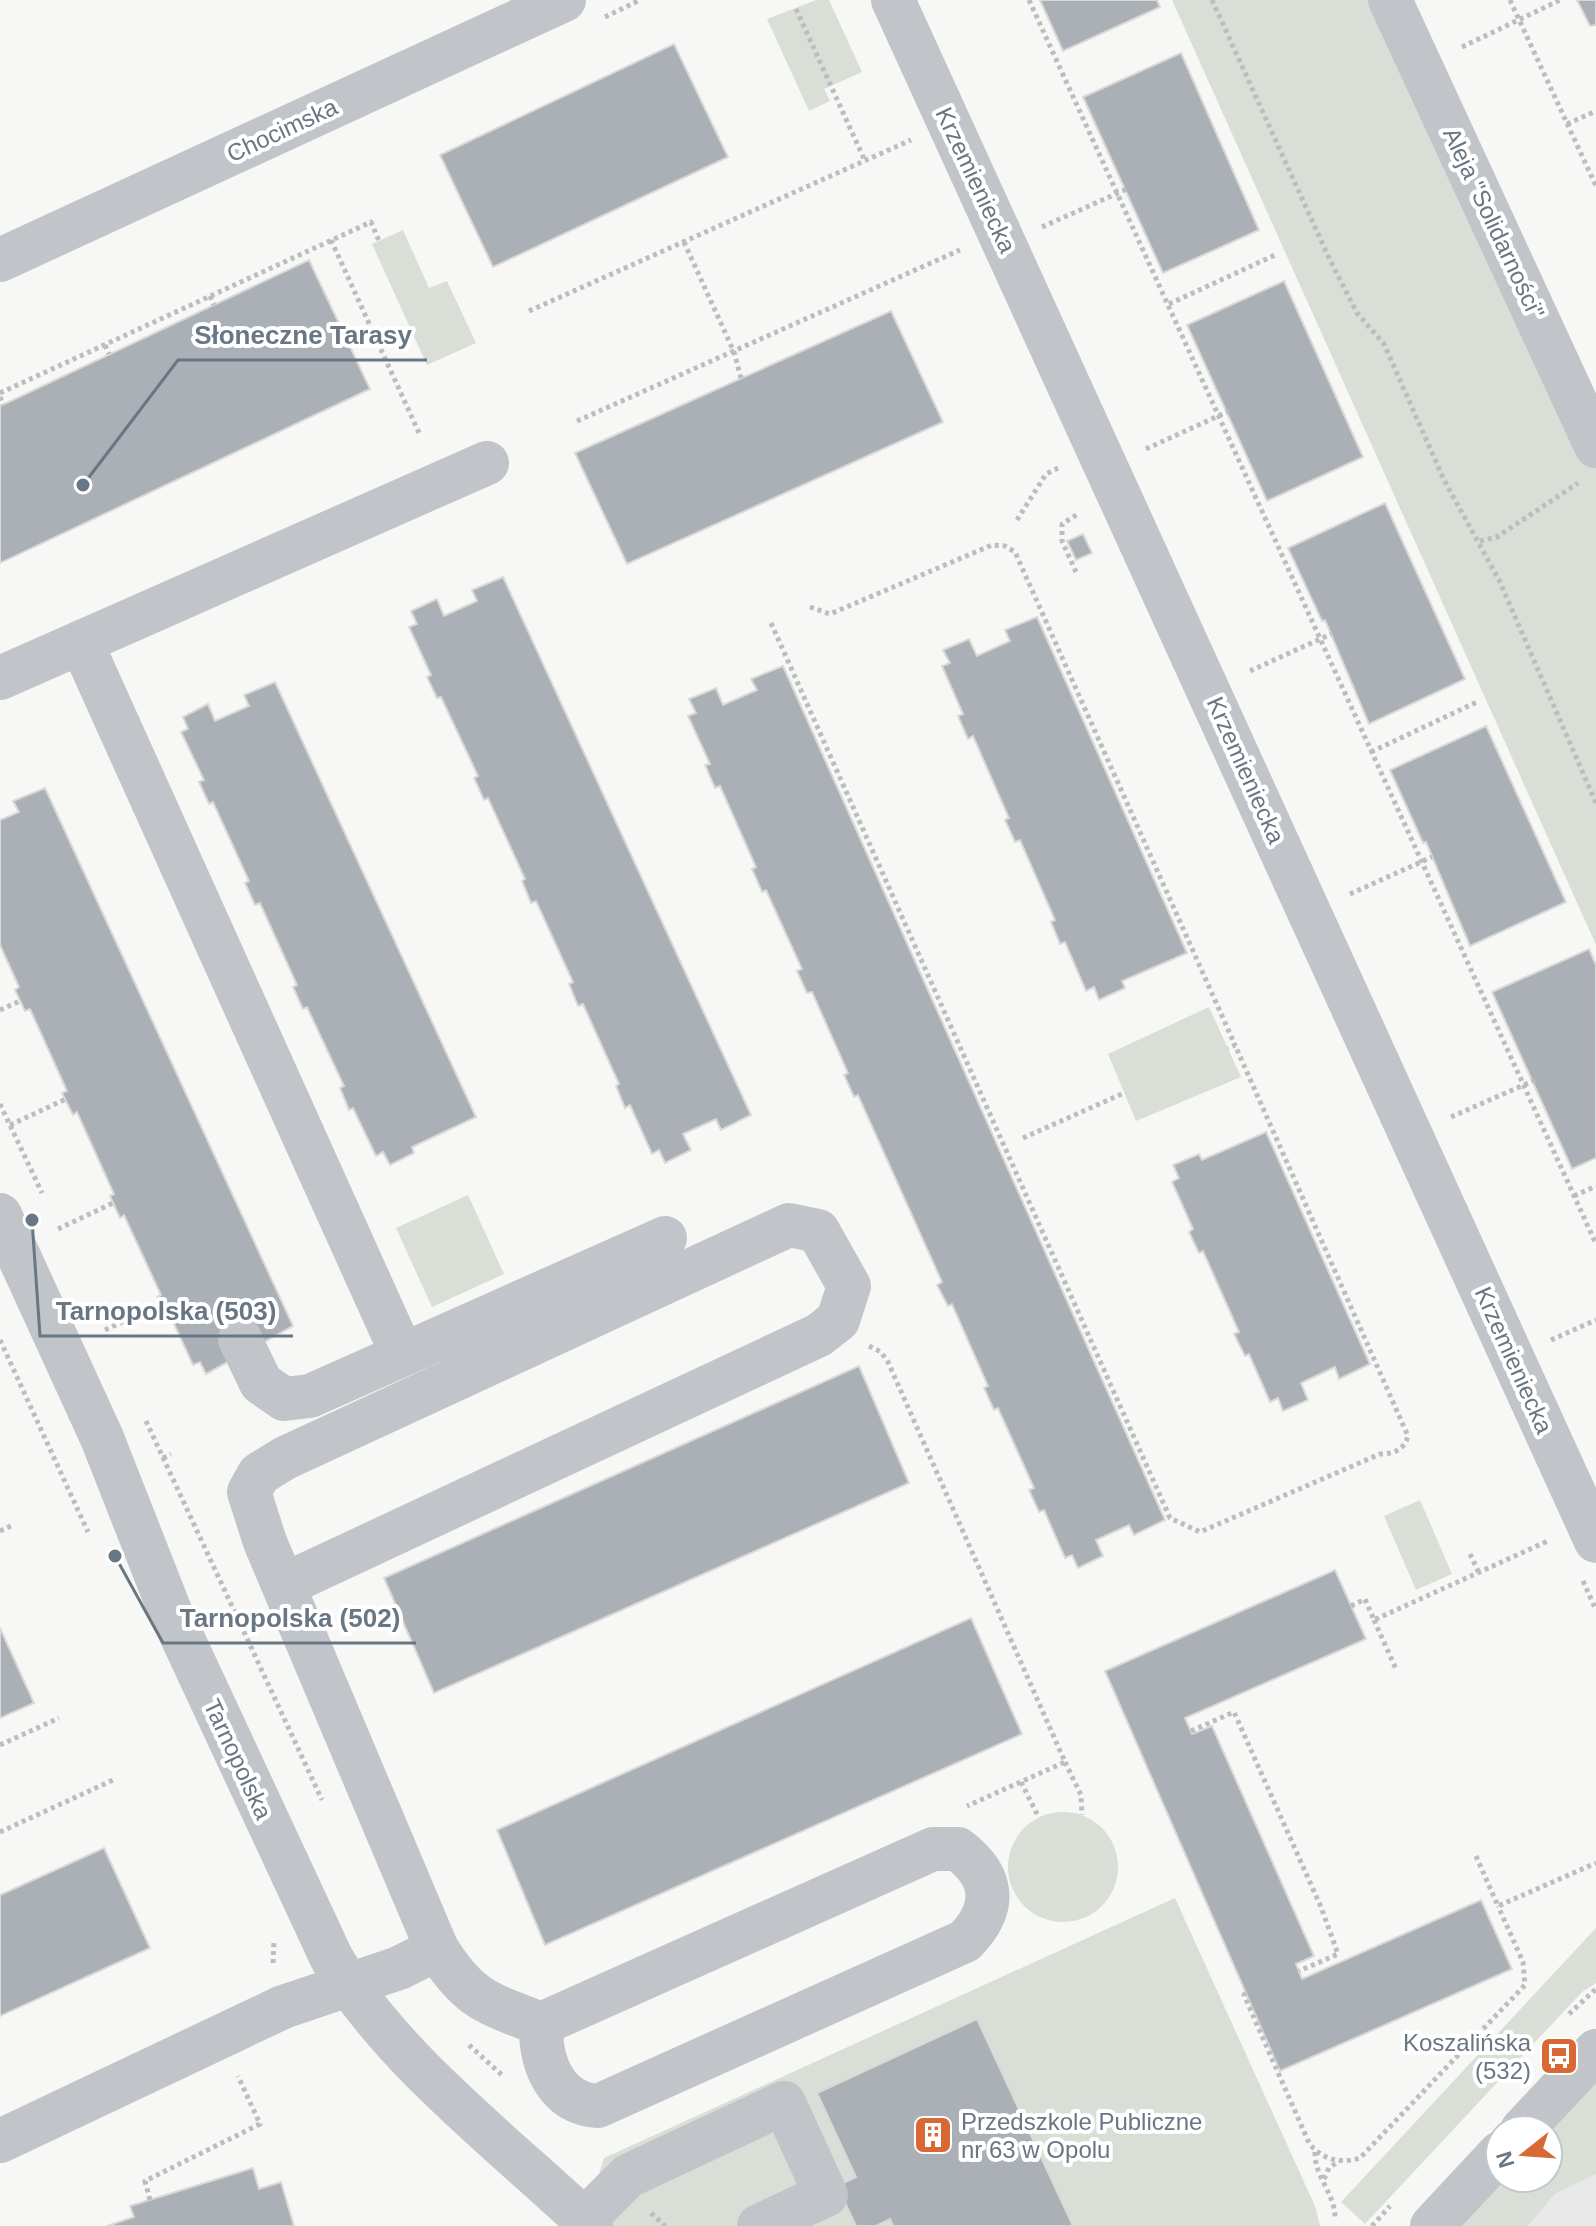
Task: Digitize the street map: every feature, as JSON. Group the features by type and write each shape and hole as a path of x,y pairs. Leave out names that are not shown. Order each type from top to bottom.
{"street":[{"name":"Chocimska","path":"0,260 564,0"},
{"name":"Krzemieniecka","path":"893,0 1579,1538"},
{"name":"Aleja \"Solidarności\"","path":"1390,0 1591,462"},
{"path":"0,678 487,463"},
{"path":"81,642 402,1354"},
{"name":"Tarnopolska","path":"0,1215 98,1427 170,1611 332,1959 346,1983 392,2041 588,2223"},
{"path":"284,1585 819,1335 838,1320 849,1286 832,1252 818,1231 789,1225 299,1452 259,1474 249,1492 265,1542 437,1949 458,1982 487,2003 541,2024 933,1849 958,1849 982,1872 987,1907 981,1925 965,1941 598,2106 582,2105 561,2091 540,2049 541,2024"},
{"path":"240,1339 261,1383 284,1399 310,1396 665,1238"},
{"path":"0,2141 283,2007 346,1983 399,1968 437,1949"},
{"path":"1537,2114 1596,2051"},
{"path":"588,2223 628,2176 784,2103 826,2195 759,2226"},
{"path":"1432,2226 1484,2170"}],"path":[{"path":"1029,0 1596,1244"},
{"path":"1212,0 1329,258 1357,313 1384,344 1444,480 1480,541 1572,740 1596,803"},
{"path":"1510,0 1596,186"},
{"path":"1462,47 1560,0"},
{"path":"796,9 865,161"},
{"path":"1567,124 1596,111"},
{"path":"529,311 917,137"},
{"path":"1033,231 1127,189"},
{"path":"3,405 0,395 371,222 379,241"},
{"path":"331,240 420,435"},
{"path":"684,242 734,352 741,378"},
{"path":"577,421 965,247"},
{"path":"1169,304 1275,255"},
{"path":"210,296 214,305"},
{"path":"105,345 109,354"},
{"path":"1141,451 1229,411"},
{"path":"1480,541 1497,537 1591,462"},
{"path":"1017,520 1046,474 1062,465"},
{"path":"1076,572 1060,532 1069,518 1085,513"},
{"path":"771,623 1170,1518 1200,1532 1380,1454 1397,1451 1405,1445 1408,1436 1015,552 1005,546 992,545 830,614 810,607"},
{"path":"1250,671 1331,634"},
{"path":"1371,752 1479,701"},
{"path":"1350,894 1432,857"},
{"path":"0,1010 20,1001"},
{"path":"1228,1048 1235,1045"},
{"path":"1450,1117 1535,1080"},
{"path":"1023,1138 1124,1093"},
{"path":"10,1125 66,1099"},
{"path":"1574,1196 1596,1186"},
{"path":"58,1229 113,1203"},
{"path":"105,1330 160,1304"},
{"path":"1550,1340 1596,1320"},
{"path":"859,1342 881,1352 888,1362 1081,1795 1082,1815"},
{"path":"163,1458 171,1454"},
{"path":"0,1531 13,1525"},
{"path":"1374,1620 1479,1573 1579,1538"},
{"path":"1470,1554 1479,1573"},
{"path":"1434,1582 1438,1592"},
{"path":"1351,1606 1365,1599 1396,1669"},
{"path":"1191,1731 1234,1712 1241,1726 1321,1907 1338,1954 1299,1971"},
{"path":"0,1745 59,1718"},
{"path":"966,1806 1065,1762"},
{"path":"0,1832 113,1780"},
{"path":"1021,1782 1039,1818"},
{"path":"1323,2180 1324,2173 1339,2161 1366,2155 1521,1991 1525,1970 1476,1856"},
{"path":"1498,1906 1596,1863"},
{"path":"1246,1993 1250,2010 1315,2151 1315,2162 1336,2207 1335,2219"},
{"path":"150,2200 145,2181 260,2124 236,2071"},
{"path":"1315,2151 1339,2161"}],"shaded area":[{"path":"816,0 829,0 862,72 824,89 830,101 809,111 767,19"},
{"path":"1172,0 1390,0 1596,446 1596,945"},
{"path":"403,230 429,288 447,281 476,343 427,365 372,244"},
{"path":"1209,1007 1241,1077 1136,1121 1108,1054"},
{"path":"468,1195 504,1274 432,1307 396,1228"},
{"path":"1420,1500 1452,1574 1416,1590 1384,1516"},
{"path":"1063,1812 1084,1817 1102,1828 1113,1846 1118,1867 1113,1888 1102,1906 1084,1917 1063,1922 1042,1917 1024,1906 1013,1888 1008,1867 1013,1846 1024,1828 1042,1817"},
{"path":"1175,1898 1315,2206 1320,2226 591,2226 584,2220 604,2158"},
{"path":"1596,1928 1596,1983 1582,1992 1365,2224 1341,2202"},
{"path":"1596,2051 1596,2174 1564,2190 1564,2114 1558,2114"},
{"path":"1596,2174 1596,2226 1528,2226 1555,2194 1564,2194 1564,2190"},
{"path":"1484,2189 1484,2194 1555,2194 1528,2226 1432,2226"}],"building":[{"path":"1040,0 1157,0 1160,7 1063,51"},
{"path":"1577,0 1596,0 1596,25 1590,26"},
{"path":"674,44 728,157 493,267 440,155"},
{"path":"1181,53 1259,230 1163,273 1083,97"},
{"path":"309,260 370,389 0,563 0,406"},
{"path":"1284,281 1363,457 1267,501 1187,325"},
{"path":"891,311 943,422 627,564 575,453"},
{"path":"1385,503 1465,679 1369,724 1325,620 1322,621 1288,548"},
{"path":"1083,534 1092,553 1076,560 1067,541"},
{"path":"503,577 751,1115 721,1130 716,1119 683,1134 691,1150 665,1163 659,1150 652,1154 630,1105 625,1108 616,1086 619,1084 583,1004 578,1006 569,984 573,982 536,901 531,903 522,881 525,879 488,798 484,800 474,778 478,776 441,697 437,698 427,677 431,675 409,627 417,624 411,611 437,599 444,616 477,601 472,590"},
{"path":"1037,617 1187,953 1122,981 1125,988 1099,1000 1094,987 1086,991 1065,942 1060,944 1051,922 1055,920 1020,840 1015,842 1005,820 1009,818 973,736 968,739 958,716 963,714 942,666 950,663 943,650 969,639 977,656 1010,641 1005,630"},
{"path":"783,666 1165,1520 1134,1535 1129,1525 1096,1540 1103,1556 1078,1568 1072,1555 1065,1558 1044,1510 1039,1512 1029,1490 1034,1488 998,1408 994,1410 984,1388 988,1386 952,1304 948,1306 937,1285 942,1282 858,1095 854,1097 844,1075 848,1073 812,992 807,993 797,971 802,969 766,890 762,892 752,869 756,867 720,786 715,788 705,765 710,764 688,716 696,713 689,699 716,688 723,705 757,690 751,679"},
{"path":"275,682 476,1117 412,1147 414,1153 390,1165 383,1152 376,1156 353,1108 349,1110 340,1088 344,1086 307,1007 303,1009 293,987 297,985 260,903 255,905 245,883 249,881 213,802 209,804 199,782 204,780 181,732 188,729 183,717 208,704 215,721 249,706 244,695"},
{"path":"1486,726 1566,902 1470,946 1426,842 1423,843 1390,770"},
{"path":"45,788 293,1326 206,1374 200,1362 193,1365 171,1317 167,1319 157,1297 161,1295 124,1215 120,1218 110,1196 114,1194 77,1112 73,1115 62,1093 67,1091 30,1009 25,1011 15,990 19,987 0,945 0,820 19,812 13,801"},
{"path":"1589,949 1596,965 1596,1158 1572,1169 1492,992"},
{"path":"1266,1132 1370,1364 1339,1379 1335,1367 1301,1383 1308,1400 1283,1411 1278,1398 1270,1402 1249,1354 1245,1356 1234,1334 1239,1332 1203,1251 1199,1253 1189,1232 1193,1229 1172,1182 1179,1178 1173,1165 1199,1154 1202,1160"},
{"path":"859,1366 909,1483 434,1693 384,1578"},
{"path":"1335,1570 1366,1639 1185,1718 1192,1734 1212,1726 1314,1956 1296,1964 1302,1979 1481,1900 1512,1969 1280,2071 1105,1671"},
{"path":"971,1618 1022,1734 545,1945 497,1830"},
{"path":"0,1628 34,1703 0,1718"},
{"path":"104,1848 150,1948 0,2016 0,1895"},
{"name":"Przedszkole Publiczne nr 63 w Opolu","path":"977,2019 1073,2226 893,2226 890,2219 876,2226 856,2226 837,2186 856,2177 817,2093"},
{"path":"253,2168 259,2189 281,2182 294,2226 107,2226 134,2217 130,2206"}],"place":[{"name":"Słoneczne Tarasy","path":"83,485"},
{"name":"Tarnopolska (503)","path":"32,1220"},
{"name":"Tarnopolska (502)","path":"115,1556"},
{"name":"Koszalińska (532)","path":"1559,2056"},
{"name":"Przedszkole Publiczne nr 63 w Opolu","path":"933,2135"}]}
